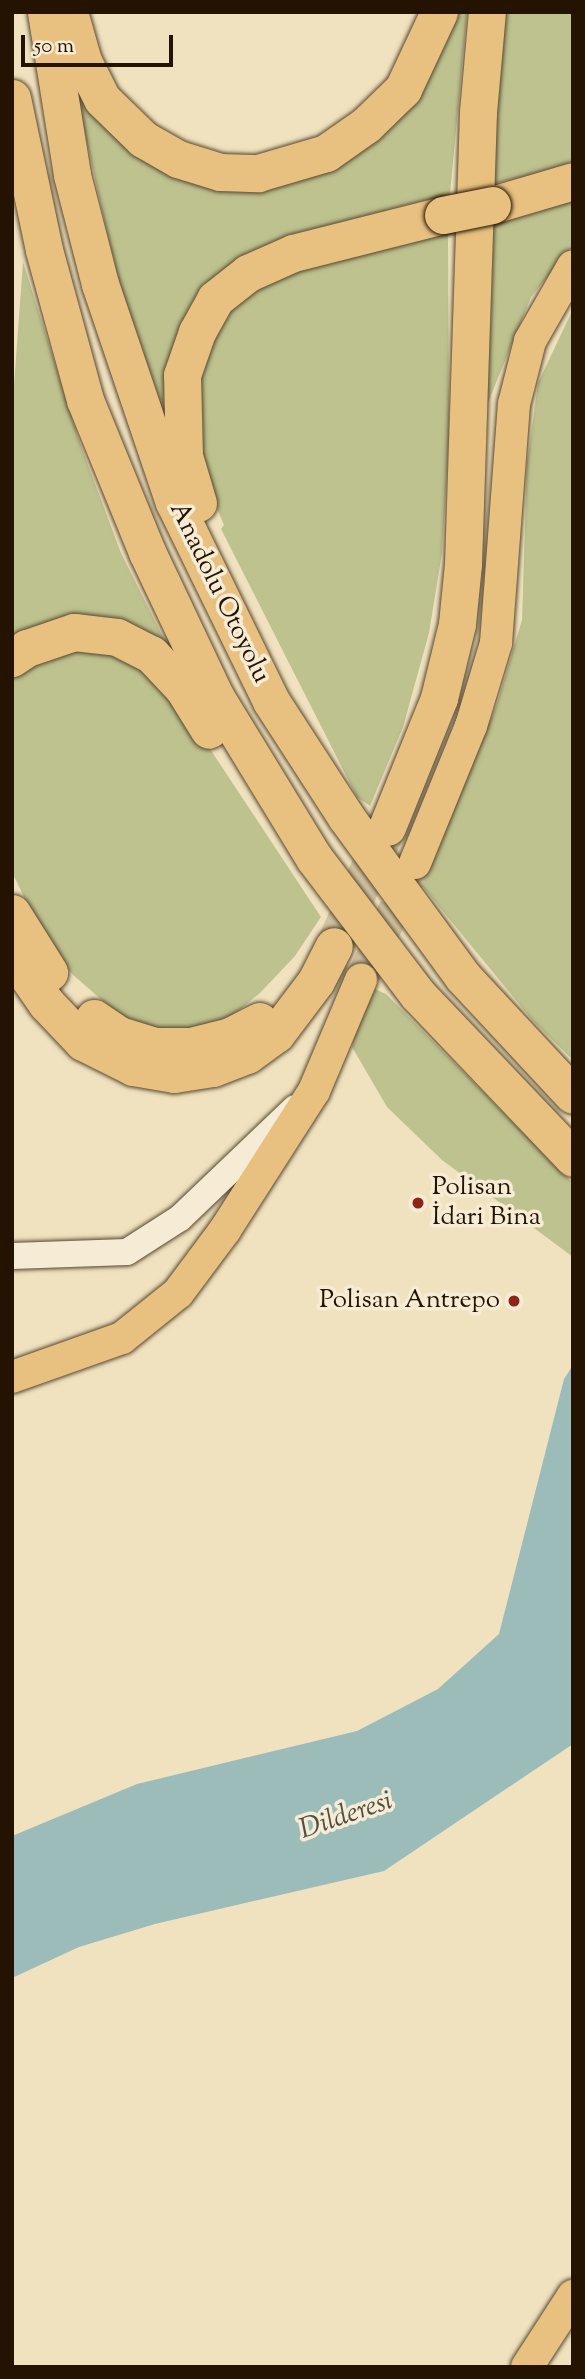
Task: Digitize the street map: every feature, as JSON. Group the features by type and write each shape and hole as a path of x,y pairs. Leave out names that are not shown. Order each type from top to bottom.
{"highway":[{"name":"Anadolu Otoyolu","path":"46,12 72,176 100,284 174,502 271,701 370,819 463,977 570,1092"},
{"path":"69,12 83,61 102,99 143,139 178,159 220,172 258,173 326,153 366,124 402,89 439,12"},
{"path":"370,819 426,689 450,558 466,108 474,12"},
{"path":"370,819 439,698 457,624 463,564 478,112 487,12"},
{"name":"Anadolu Otoyolu","path":"12,97 44,250 85,400 147,552 215,696 314,858 418,995 569,1154"},
{"path":"370,819 201,511 184,456 182,375 197,332 215,299 248,273 293,253 492,205 573,181"},
{"path":"12,658 27,648 74,632 117,637 151,654 183,688 228,761 314,858"},
{"path":"12,913 35,955 78,1007 119,1035 156,1046 191,1046 230,1036 263,1019 286,995 328,938 316,981 276,1034 247,1055 213,1068 174,1074 133,1067 83,1042 46,1003 12,954"}],"main road":[{"path":"415,863 471,726 496,643 514,404 530,341 573,265"},
{"path":"12,1377 122,1338 178,1293 225,1230 314,1091 361,980"},
{"path":"527,2367 573,2296"}],"street":[{"path":"12,1256 127,1252 180,1218 314,1091"}],"green space":[{"path":"453,12 467,12 450,194 303,232 173,345 162,407 120,289 73,81 98,115 290,180"},
{"path":"499,12 573,12 573,166 483,186"},
{"path":"573,194 573,246 531,297 487,405 484,225"},
{"path":"448,226 449,437 442,553 429,633 403,727 370,806 357,797 221,529 224,525 207,485 190,407 211,328 241,292 275,271"},
{"path":"23,262 82,449 121,553 169,649 12,641 12,412"},
{"path":"573,309 573,1060 533,1021 419,882 496,707 522,620 527,464 538,383"},
{"path":"91,648 132,659 179,702 321,917 295,956 260,993 226,1021 187,1034 151,1030 118,1014 72,974 44,939 12,872 12,672 59,652"},
{"path":"363,984 386,994 573,1183 573,1257 442,1160 387,1107 352,1047"}],"water":[{"name":"Dilderesi","path":"573,1365 573,1744 384,1871 155,1924 79,1947 12,1978 12,1836 137,1784 357,1731 438,1689 499,1634 564,1379"}],"tunnel":[{"path":"334,946 387,828"},
{"path":"361,980 411,874"}],"place":[{"name":"Polisan İdari Bina","path":"418,1203"},
{"name":"Polisan Antrepo","path":"514,1301"}]}
